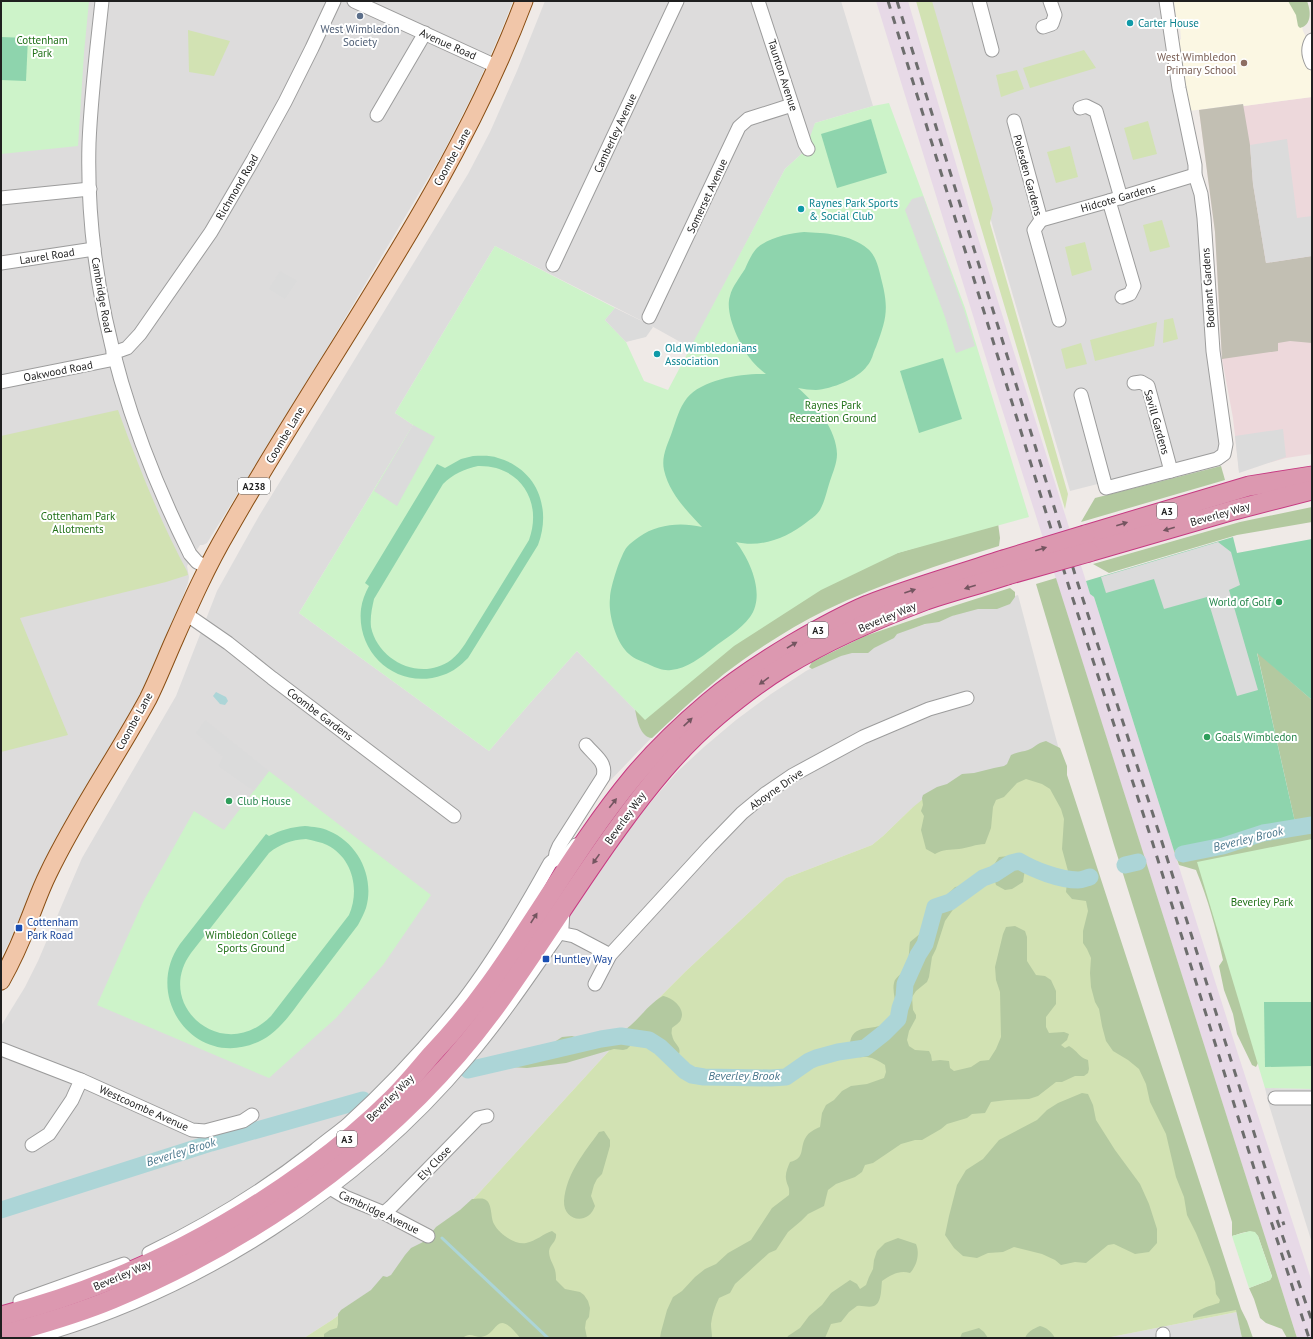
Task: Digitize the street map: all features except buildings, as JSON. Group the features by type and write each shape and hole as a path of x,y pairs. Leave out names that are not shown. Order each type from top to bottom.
{"highway":[{"path":"1249,486 1312,467"},
{"name":"Beverley Way","path":"1087,544 1249,486 1312,476"},
{"name":"Beverley Way","path":"1,1316 38,1307 105,1283 193,1243 238,1217 283,1188 334,1151 392,1099 462,1021 490,984 604,814 635,775 706,705 756,666 834,621 868,606 1087,544 1234,510 1312,490"},
{"path":"1234,510 1312,499"},
{"name":"Beverley Way","path":"1,1335 76,1313 111,1300 154,1281 198,1259 244,1233 322,1180 398,1116 437,1076 476,1032 598,855 642,795 670,760 716,717 738,699 784,667 840,637 874,621 1005,568"}],"main road":[{"name":"Coombe Lane","path":"1,981 20,942 47,876 78,818 149,697 207,567 256,482 420,215 479,106 498,66 524,1"}],"street":[{"name":"Cambridge Road","path":"102,1 97,41 89,144 94,249 102,303 114,356 139,438 190,554 197,562 207,567"},
{"name":"Richmond Road","path":"114,356 127,348 140,334 211,232 285,102 334,1"},
{"name":"Avenue Road","path":"354,1 498,66"},
{"name":"Camberley Avenue","path":"553,265 678,1"},
{"name":"Taunton Avenue","path":"758,1 805,144 808,149"},
{"path":"979,1 992,50"},
{"path":"1043,27 1052,24 1055,15 1050,1"},
{"name":"Bodnant Gardens","path":"1081,395 1106,488 1218,459 1224,454 1226,444 1213,351 1201,194 1195,175 1195,165 1179,88 1166,1"},
{"path":"377,115 425,34"},
{"path":"1312,40 1308,52 1312,63"},
{"name":"Somerset Avenue","path":"649,317 739,127 748,119 792,104"},
{"path":"1080,108 1086,106 1096,111 1134,286 1130,294 1122,297"},
{"name":"Polesden Gardens","path":"1014,121 1041,220 1034,230 1059,320"},
{"name":"Hidcote Gardens","path":"1041,220 1115,200 1195,175"},
{"path":"1,198 90,189"},
{"name":"Laurel Road","path":"1,264 94,249"},
{"name":"Oakwood Road","path":"1,382 114,356"},
{"name":"Savill Gardens","path":"1134,383 1141,382 1148,386 1171,471"},
{"name":"Coombe Gardens","path":"186,614 228,643 454,816"},
{"name":"Aboyne Drive","path":"595,984 610,955 710,846 742,813 765,794 793,775 863,737 929,709 966,698"},
{"name":"Beverley Way","path":"555,859 559,846 603,777 603,764 586,745"},
{"name":"Beverley Way","path":"1,1307 44,1294 151,1253 220,1216 292,1168 342,1129 389,1085 438,1032 502,945 528,904 550,863 555,859 561,858 568,854 576,845 590,835"},
{"name":"Beverley Way","path":"32,1338 92,1319 144,1299 233,1253 286,1219 330,1188 377,1150 437,1092 496,1023 559,933 562,927 564,906"},
{"path":"559,933 574,936 610,955"},
{"name":"Westcoombe Avenue","path":"1,1049 81,1080 192,1130 205,1132 243,1121 252,1115"},
{"path":"32,1145 49,1134 72,1100 81,1080"},
{"path":"1275,1098 1312,1098"},
{"name":"Ely Close","path":"384,1213 392,1208 478,1118 487,1116"},
{"name":"Cambridge Avenue","path":"330,1188 346,1197 384,1213 428,1236"}],"shaded area":[{"path":"1,1 513,1 477,86 443,153 269,443 207,543 200,545 187,566 189,577 188,583 172,625 142,692 45,859 10,941 1,957"},
{"path":"545,1 841,1 873,106 815,123 809,147 785,169 691,348 648,324 495,246 395,413 413,425 299,613 489,751 577,651 657,732 606,785 573,833 558,872 400,1081 183,1241 1,1310 1,1026 25,987 38,961 82,858 176,696 217,591 259,516 468,174 490,132 517,71"},
{"path":"876,1 908,1 974,225 1090,594 1094,597 1238,1054 1312,1282 1312,1338 1297,1338 995,387"},
{"path":"927,1 1161,1 1198,195 1222,446 1212,455 1070,491"},
{"name":"West Wimbledon Primary School","path":"1174,1 1291,1 1299,15 1306,37 1304,55 1312,74 1312,97 1244,106 1243,104 1189,111 1179,41 1181,39 1180,27 1177,25"},
{"path":"1312,97 1312,454 1286,458 1239,471 1233,418 1222,359 1215,232 1199,110"},
{"path":"1243,104 1250,145 1253,184 1266,263 1312,256 1312,343 1290,341 1278,343 1278,351 1222,359 1215,232 1199,110"},
{"path":"1287,139 1297,218 1312,216 1312,256 1266,263 1253,184 1250,145"},
{"path":"923,196 964,310 975,346 956,353 945,317 905,210 912,199"},
{"path":"280,271 297,281 285,299 269,289"},
{"path":"615,308 653,327 646,337 626,342 605,320"},
{"path":"413,425 435,437 397,506 374,491"},
{"path":"1283,429 1286,457 1239,473 1235,436"},
{"path":"1218,542 1231,552 1240,585 1229,590 1258,690 1237,696 1207,597 1164,609 1154,579 1106,593 1101,577"},
{"path":"1018,595 1062,761 912,808 872,845 786,878 686,971 640,1017 479,1193 440,1233 390,1279 304,1338 18,1338 180,1276 569,917 633,824 656,796 677,772 736,720 771,694 806,671 837,655 875,640"},
{"path":"205,720 269,771 254,791 218,766 223,757 196,733"},
{"path":"1265,1088 1312,1089 1312,1243 1269,1105"},
{"path":"1237,1312 1242,1338 1106,1338"}],"green space":[{"name":"Cottenham Park","path":"1,1 89,1 78,146 1,154"},
{"path":"916,1 932,1 993,209 990,223 1068,494 1065,509 977,214"},
{"path":"1288,1 1307,1 1310,17 1307,24 1300,28 1298,26 1296,15"},
{"path":"188,30 230,41 214,76 189,72"},
{"path":"1,37 28,38 26,81 1,80"},
{"path":"1084,50 1096,68 1030,88 1023,68"},
{"path":"1017,70 1024,89 1001,97 996,75"},
{"name":"Raynes Park Recreation Ground","path":"889,103 965,308 1029,517 898,553 821,590 734,646 645,720 577,651 489,751 299,613 413,425 395,413 495,246 615,308 605,320 626,342 644,381 668,390 785,169 809,147 810,137 815,123 873,106"},
{"path":"871,119 887,173 837,188 821,134"},
{"path":"1148,121 1157,154 1133,160 1124,128"},
{"path":"1070,146 1078,177 1056,183 1047,152"},
{"path":"1162,220 1170,247 1150,252 1143,225"},
{"path":"804,232 846,237 861,244 871,252 879,268 884,292 886,308 882,329 870,362 863,371 851,379 822,389 814,390 798,388 818,409 824,418 836,445 836,464 820,510 814,517 799,528 782,537 764,543 755,544 736,542 751,568 756,588 757,599 755,608 750,617 737,630 694,662 677,669 660,669 631,656 620,643 610,612 610,593 616,571 627,547 653,529 669,525 694,525 702,527 679,501 666,478 663,460 667,446 682,406 694,391 702,386 724,378 766,374 752,361 743,348 731,321 729,312 730,296 734,286 757,248 767,241"},
{"path":"1085,242 1092,270 1072,276 1065,247"},
{"path":"1173,318 1178,339 1163,343 1164,320"},
{"path":"1157,322 1154,346 1095,361 1090,340"},
{"path":"1081,343 1087,364 1066,369 1061,349"},
{"path":"943,358 962,419 919,433 900,371"},
{"name":"Cottenham Park Allotments","path":"118,410 150,492 188,575 166,582 20,618 68,735 1,752 1,436"},
{"path":"473,456 492,456 511,463 523,471 538,492 542,504 542,531 538,545 468,658 457,668 443,675 427,679 411,678 396,673 384,665 373,654 366,641 361,626 362,603 369,586 365,583 437,464 445,468 461,459","holes":["478,466 493,467 506,472 516,479 524,488 530,499 533,512 533,526 529,540 465,644 451,660 439,666 427,669 414,668 402,664 391,658 382,650 375,639 371,627 371,613 374,599 443,484 459,472"]},
{"path":"1221,466 1225,480 1081,522 1095,498"},
{"path":"1312,507 1312,522 1237,535 1109,573 1093,564 1240,522"},
{"path":"998,523 1000,538 999,546 934,567 868,591 826,610 774,639 724,674 652,738 645,735 642,731 638,723 635,709 847,568"},
{"name":"Goals Wimbledon","path":"1233,537 1237,553 1312,539 1312,700 1257,653 1295,822 1174,851 1094,597 1090,594 1086,581"},
{"path":"1056,578 1297,1338 1287,1338 1282,1329 1266,1323 1260,1318 1249,1288 1270,1280 1272,1276 1258,1236 1252,1232 1249,1232 1232,1236 1232,1222 1114,845 1036,584"},
{"path":"1010,588 1015,592 1015,597 1010,604 997,609 978,609 952,616 939,622 925,624 897,634 894,638 874,648 868,653 852,653 841,656 812,669 809,667 812,662 865,636"},
{"path":"1257,652 1312,700 1312,842 1260,1059 1256,1067 1252,1065 1237,1034 1233,1014 1224,990 1219,966 1223,960 1220,948 1211,914 1196,870 1179,865 1174,851 1295,822"},
{"path":"1046,741 1060,748 1067,766 1067,775 1241,1309 1253,1338 1242,1338 1236,1310 1193,1318 1193,1315 1199,1311 1219,1303 1220,1300 1216,1294 1215,1282 1210,1267 1187,1215 1184,1197 1176,1177 1166,1134 1150,1102 1146,1084 1139,1069 1113,1051 1106,1041 1099,1009 1095,1002 1091,987 1091,958 1083,943 1083,931 1088,911 1086,901 1072,899 1066,892 1068,871 1062,849 1064,819 1061,809 1050,789 1042,784 1026,779 1017,783 1004,797 996,800 993,807 991,828 985,844 944,850 935,854 926,849 921,830 924,816 921,811 923,805 923,795 937,787 947,784 962,774 974,773 1004,766 1007,764 1011,755 1030,749"},
{"path":"1062,761 1237,1312 1106,1338 304,1338 390,1279 440,1233 479,1193 640,1017 686,971 786,878 872,845 934,790"},
{"name":"Wimbledon College Sports Ground","path":"269,771 431,895 383,965 336,1018 269,1078 97,1005 143,902 194,811 224,830"},
{"path":"300,826 320,828 339,836 356,852 366,873 368,896 366,908 358,925 281,1026 266,1038 258,1042 235,1048 214,1046 196,1038 182,1024 172,1006 167,986 170,965 180,944 266,834 269,836 286,829","holes":["306,839 327,845 336,851 348,866 354,885 354,895 349,915 271,1016 252,1029 233,1034 215,1031 199,1022 187,1009 181,992 182,973 191,953 269,853 277,847 291,841"]},
{"name":"Beverley Park","path":"1312,839 1312,1089 1265,1088 1197,862"},
{"path":"1009,856 1022,859 1025,869 1023,882 1012,889 1005,890 996,885 993,870 999,857"},
{"path":"963,886 969,891 969,895 957,904 945,921 932,957 927,982 916,991 912,997 913,1010 916,1018 909,1031 907,1040 909,1046 915,1050 929,1051 932,1061 949,1061 950,1068 954,1071 971,1067 980,1061 989,1060 1001,1037 1000,992 996,980 995,967 1006,927 1015,926 1025,931 1027,937 1027,961 1036,975 1045,976 1051,980 1056,991 1056,1004 1046,1017 1046,1027 1049,1033 1064,1032 1069,1034 1067,1040 1061,1045 1065,1048 1069,1046 1088,1060 1088,1073 1084,1076 1075,1076 1062,1082 1056,1082 1038,1096 1029,1099 991,1102 985,1113 972,1114 967,1118 947,1124 922,1140 915,1140 901,1144 873,1163 865,1165 862,1172 855,1177 836,1184 828,1190 824,1206 808,1214 788,1232 776,1250 769,1253 735,1284 730,1293 719,1298 711,1321 712,1338 660,1338 667,1310 673,1297 682,1291 705,1269 716,1264 728,1253 751,1240 772,1208 789,1195 786,1177 790,1162 798,1158 800,1155 807,1135 820,1127 822,1113 826,1105 834,1100 842,1091 851,1086 867,1084 884,1078 886,1072 885,1065 872,1058 851,1055 850,1043 852,1036 857,1031 884,1025 893,1017 896,1008 893,988 894,983 896,978 907,966 910,942 927,928 928,909 932,905 942,900 955,887"},
{"path":"663,996 670,998 680,1007 682,1015 679,1023 672,1028 673,1039 679,1049 678,1056 675,1061 666,1059 653,1048 636,1043 632,1044 627,1049 614,1049 566,1063 527,1068 509,1067 468,1072 472,1067 550,1049 556,1041 562,1037 572,1036 582,1039 595,1038 602,1032 608,1030 620,1033 632,1025 652,1004"},
{"path":"1264,1002 1312,1002 1312,1066 1265,1067"},
{"path":"1082,1093 1088,1094 1093,1105 1096,1120 1115,1150 1140,1184 1149,1204 1157,1229 1157,1243 1149,1252 1135,1254 1114,1244 1108,1245 1086,1263 1075,1262 1061,1265 1055,1260 1042,1254 1014,1247 1003,1252 988,1253 977,1258 963,1256 954,1248 945,1235 957,1185 966,1170 983,1159 999,1140 1037,1120 1047,1110 1058,1103"},
{"path":"604,1131 610,1140 610,1146 602,1174 594,1185 591,1196 595,1206 592,1212 587,1216 582,1218 572,1217 567,1213 564,1201 568,1182 587,1148 599,1132"},
{"path":"472,1199 483,1199 489,1203 496,1228 512,1241 526,1243 552,1231 556,1234 549,1254 555,1270 556,1280 565,1289 580,1292 588,1301 590,1308 589,1317 586,1321 585,1328 587,1338 520,1338 506,1324 501,1323 487,1335 481,1337 467,1335 463,1338 324,1338 324,1334 337,1328 338,1314 341,1310 371,1290 383,1276 387,1277 391,1275 411,1248 425,1241 436,1227 460,1210"},
{"path":"1250,1231 1255,1232 1258,1236 1272,1277 1270,1280 1249,1288 1232,1236"},
{"path":"898,1238 916,1244 918,1255 916,1263 910,1273 906,1272 892,1275 882,1281 881,1295 877,1304 872,1307 857,1306 849,1312 841,1322 831,1324 825,1338 787,1338 800,1328 809,1316 822,1305 831,1293 850,1280 857,1284 860,1289 866,1285 873,1269 877,1251 885,1243"},
{"path":"1040,1326 1049,1330 1055,1338 1025,1338 1029,1332"},
{"path":"979,1328 988,1338 960,1338 962,1333"}],"water":[{"path":"216,692 226,697 228,701 225,705 220,704 213,696"}],"waterway":[{"name":"Beverley Brook","path":"1183,854 1223,846 1263,833 1312,825"},
{"name":"Beverley Brook","path":"468,1070 601,1039 621,1036 649,1040 660,1047 685,1071 692,1075 704,1077 786,1077 809,1061 816,1058 838,1052 865,1048 884,1033 898,1019 904,997 905,984 918,955 925,944 935,907 950,902 983,878 994,874 1011,863 1019,861 1040,871 1071,880 1090,877"},
{"name":"Beverley Brook","path":"1125,865 1138,862"},
{"name":"Beverley Brook","path":"1,1210 211,1143 363,1100"},
{"path":"442,1238 548,1338"}],"railway":[{"path":"888,1 1069,587 1152,841 1258,1181 1309,1338"},
{"path":"897,1 1078,584 1284,1225"},
{"path":"1277,1220 1312,1321"}],"place":[{"name":"West Wimbledon Society","path":"360,16"},
{"name":"Carter House","path":"1130,23"},
{"name":"West Wimbledon Primary School","path":"1244,63"},
{"name":"Raynes Park Sports & Social Club","path":"801,209"},
{"name":"Old Wimbledonians Association","path":"657,354"},
{"name":"World of Golf","path":"1279,602"},
{"name":"Goals Wimbledon","path":"1207,737"},
{"name":"Club House","path":"229,801"},
{"name":"Cottenham Park Road","path":"19,928"},
{"name":"Huntley Way","path":"546,959"}]}
